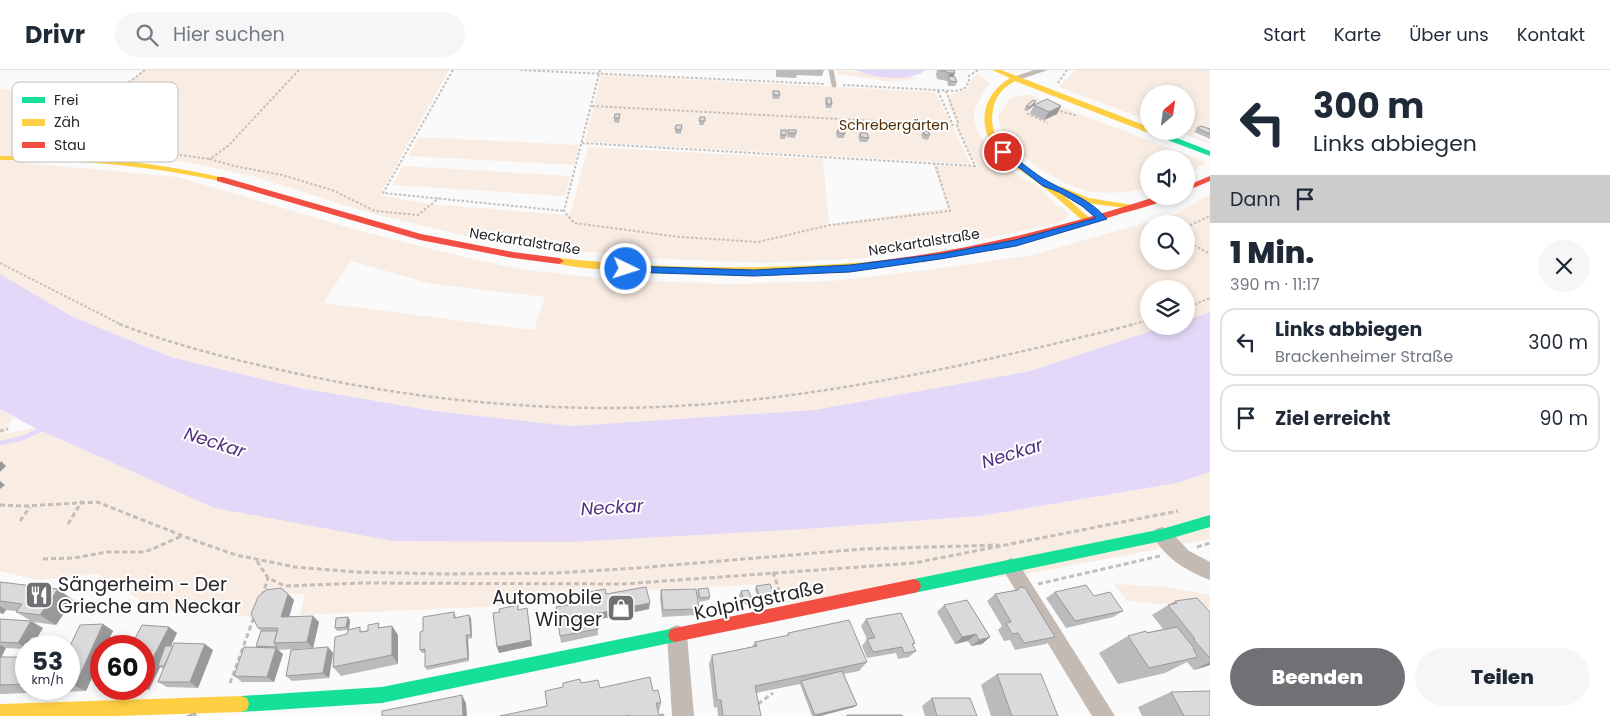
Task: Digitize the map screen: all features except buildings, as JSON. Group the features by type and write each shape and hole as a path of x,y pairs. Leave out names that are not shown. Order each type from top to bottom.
{"main road":[{"path":"987,70 998,88"},
{"path":"996,70 1140,127"},
{"path":"1015,78 998,88 986,115 986,122 994,144 1011,160 1046,184 1090,222"},
{"path":"991,102 1032,84"},
{"path":"1173,140 1210,154"},
{"name":"Neckartalstraße","path":"124,162 187,172 246,186 364,222 451,244 552,261 645,270 754,273 850,268 940,256 1016,243 1103,219 1144,205"},
{"path":"1195,185 1210,178"},
{"path":"1046,184 1088,200 1136,208"},
{"path":"1062,190 1085,204 1103,219"},
{"name":"Kolpingstraße","path":"0,712 37,714 222,705 309,704 382,695 1011,567 1162,535 1210,522"}],"street":[{"path":"1015,78 1048,72"},
{"path":"1032,84 1048,72"},
{"path":"1162,535 1175,552 1191,563 1210,571"},
{"path":"1011,567 1104,716"},
{"path":"678,635 683,716"}],"lane":[{"path":"831,70 834,85"}],"path":[{"path":"131,82 145,70"},
{"path":"299,70 228,146 210,159 234,166 282,175 332,190 375,211 418,215 439,198"},
{"path":"453,70 383,193 564,212 574,223 680,237 758,242 771,241 830,225 950,212 935,164"},
{"path":"520,70 938,91 964,89 969,82 969,76 978,70"},
{"path":"564,212 600,70"},
{"path":"1056,87 1067,70"},
{"path":"582,143 975,166 938,91"},
{"path":"946,91 958,122 955,126"},
{"path":"592,106 955,126"},
{"path":"1048,108 1080,117"},
{"path":"1035,110 1028,114 1048,123"},
{"path":"1195,223 1210,216"},
{"path":"1195,246 1210,254"},
{"path":"0,263 129,328 207,351 301,374 433,397 558,408 675,406 802,394 932,370 1075,339 1140,322"},
{"path":"1195,304 1210,298"},
{"path":"0,431 8,429"},
{"path":"68,524 82,501"},
{"path":"0,505 30,507 82,501 96,502 182,536 256,560 298,567 366,572 450,574 549,573 942,544 999,545"},
{"path":"20,521 30,507"},
{"path":"256,560 268,578 285,586 362,583 623,584 914,563 1186,509"},
{"path":"43,559 74,558 107,552 145,552 182,536"},
{"path":"1025,588 1210,544"},
{"path":"772,572 786,612"},
{"path":"258,605 268,578"},
{"path":"222,705 255,614"},
{"path":"759,710 758,704 772,693"}],"green space":[{"path":"143,70 449,70 380,195 429,204 570,215 588,147 823,159 829,224 948,208 933,165 978,167 960,136 948,105 950,94 959,93 968,87 973,76 979,75 989,83 978,102 974,114 974,121 985,144 1003,164 1041,189 1052,199 1056,206 1063,207 1069,215 1062,222 980,240 868,258 766,263 642,258 482,240 370,213 255,177 178,161 178,82 128,82"},
{"path":"837,70 917,79 893,82 838,74"},
{"path":"1075,70 1210,70 1210,131 1195,129 1195,85 1140,85 1140,118 1059,87"},
{"name":"Schrebergärten","path":"601,76 935,92 971,164 589,142 585,140"},
{"path":"0,89 12,90 12,162 178,177 354,229 435,250 518,269 610,279 727,284 832,281 936,269 1032,255 1140,224 1140,270 1195,270 1195,215 1172,215 1191,205 1195,205 1195,203 1210,194 1210,312 1195,317 1195,280 1140,280 1140,335 1030,371 814,410 571,426 435,411 300,388 174,358 73,317 0,274","holes":["351,261 431,284 545,297 534,330 323,303"]},
{"path":"1027,94 1140,137 1140,140 1148,140 1174,150 1140,150 1140,190 1099,193 1082,190 1048,174 1026,159 1010,144 1001,127 998,116 1010,98"},
{"path":"1195,135 1210,141 1210,144 1195,138"},
{"path":"419,137 579,145 574,165 408,156"},
{"path":"1195,158 1206,162 1195,170"},
{"path":"403,166 571,176 565,196 392,185"},
{"path":"0,409 13,417 5,434 35,428 214,508 806,529 980,516 1177,483 1210,472 1210,539 1027,574 779,604 771,584 610,592 551,604 300,615 305,594 261,593 251,617 155,609 98,574 38,580 0,571"},
{"path":"1114,584 1169,587 1210,595 1210,608 1127,601"}],"water":[{"path":"855,70 926,70 910,77 891,78"},
{"name":"Neckar","path":"0,274 73,317 174,358 300,388 435,411 571,426 814,410 1030,371 1140,335 1195,335 1195,317 1210,312 1210,472 1177,483 980,516 806,529 571,542 393,541 214,508 35,428 0,409"}],"waterway":[{"path":"0,443 23,438 46,427"}],"traffic: fast":[{"path":"1175,140 1210,154"},
{"path":"914,586 1162,535 1210,521"},
{"path":"241,704 382,695 675,635"}],"traffic: slow":[{"path":"995,70 1015,78"},
{"path":"1090,222 1046,185 1004,154 996,144 990,134 987,122 989,109 995,94 1015,78 1140,127"},
{"path":"0,158 12,158"},
{"path":"120,162 166,168 220,179"},
{"path":"1062,190 1087,200 1130,207"},
{"path":"559,261 636,268 714,271 791,270 868,265"},
{"path":"0,712 241,704"}],"traffic: jam":[{"path":"1195,185 1210,178"},
{"path":"220,179 420,237 513,255 559,261"},
{"path":"868,265 907,261 982,248 1057,230 1140,205"},
{"path":"675,635 914,586"}],"place":[{"name":"Sängerheim - Der Grieche am Neckar","path":"39,595"},
{"name":"Automobile Winger","path":"621,608"}],"route":[{"path":"626,269 754,273 850,268 940,256 1016,243 1103,219 1085,204 1062,190 1046,184 1011,160 1003,152"}]}
